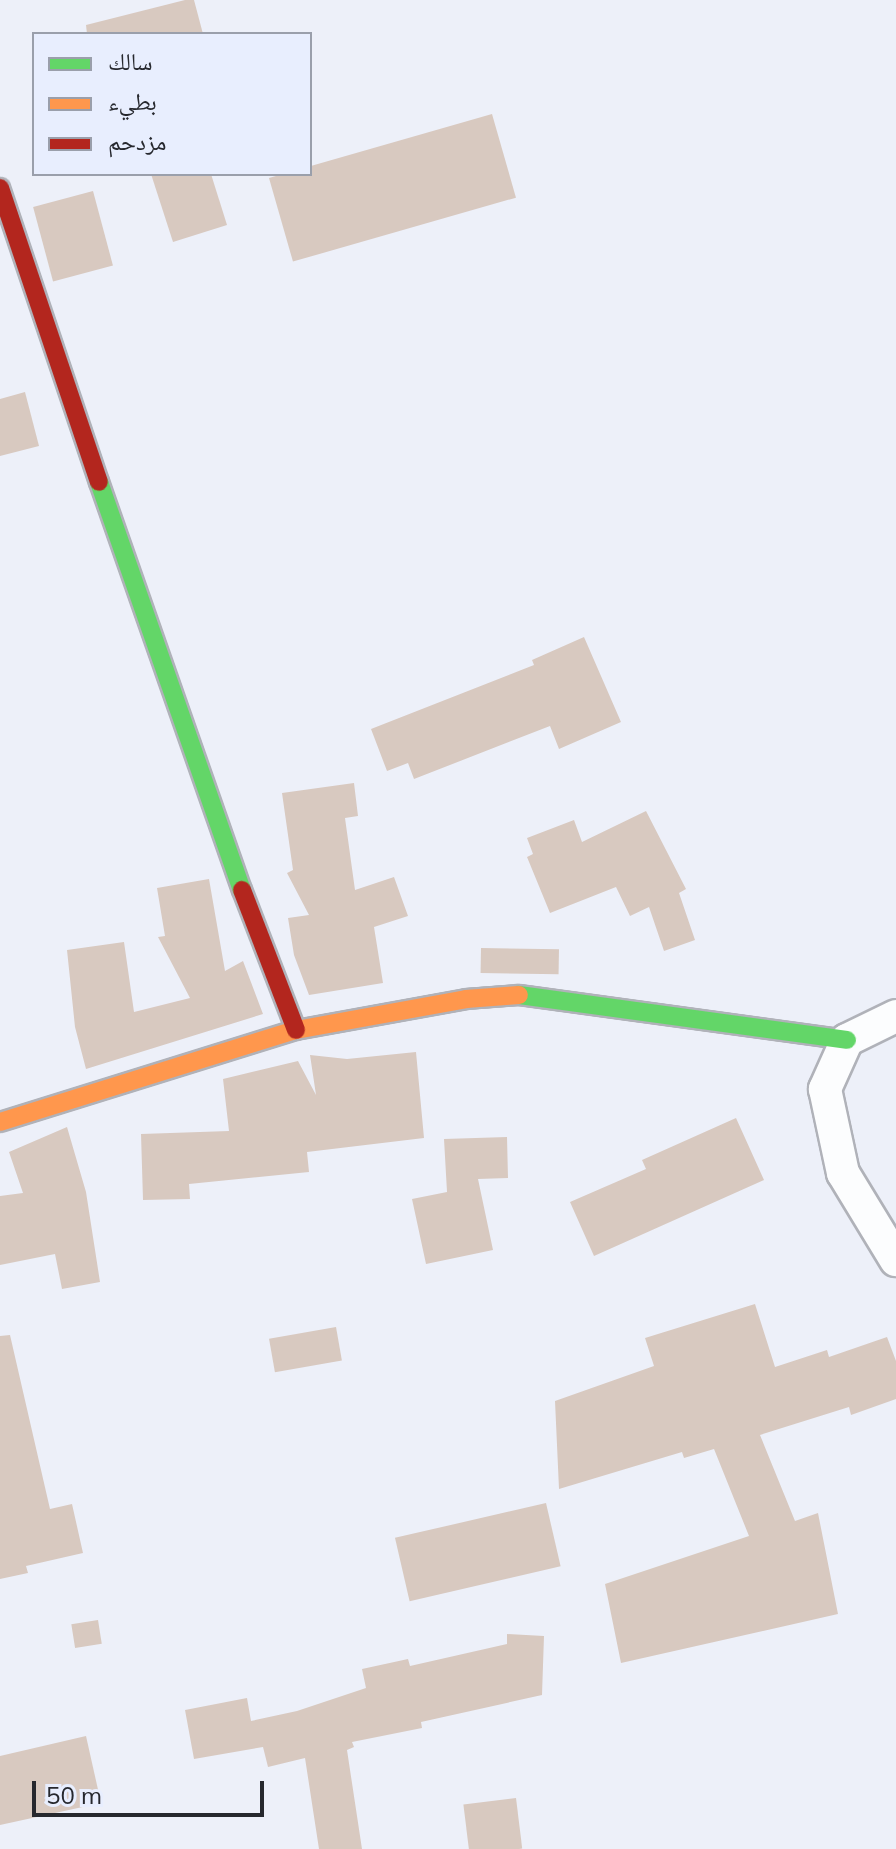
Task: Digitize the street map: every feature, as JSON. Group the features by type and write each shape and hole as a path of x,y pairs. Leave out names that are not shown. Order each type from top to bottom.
{"street":[{"path":"0,188 196,769 296,1030"},
{"path":"0,1122 296,1030 466,999 529,994 847,1040 896,1016"},
{"path":"847,1040 825,1089 843,1173 896,1260"}],"building":[{"path":"194,0 202,32 87,32 86,25"},
{"path":"492,114 516,198 293,262 269,178 312,176 312,166"},
{"path":"152,176 212,176 227,225 173,242"},
{"path":"93,191 113,265 53,281 33,207"},
{"path":"25,392 39,446 0,456 0,399"},
{"path":"584,637 621,722 559,749 550,726 414,779 408,763 387,771 371,729 534,665 532,660"},
{"path":"354,783 358,816 345,818 355,890 394,877 408,916 374,927 383,983 309,995 294,955 288,918 309,915 287,873 293,870 282,793"},
{"path":"646,811 686,889 679,893 695,940 664,951 649,907 630,916 616,887 550,913 527,857 533,854 527,838 574,820 582,842"},
{"path":"209,879 225,971 243,961 263,1014 86,1069 75,1027 67,950 124,942 134,1012 190,998 158,937 165,936 157,888"},
{"path":"481,948 559,949 559,974 481,973"},
{"path":"416,1052 424,1138 307,1152 309,1172 189,1184 190,1199 143,1200 141,1134 229,1131 223,1079 298,1061 316,1095 310,1055 347,1059"},
{"path":"736,1118 764,1180 594,1256 570,1202 646,1169 642,1160"},
{"path":"67,1127 86,1192 100,1282 62,1289 55,1254 0,1265 0,1196 23,1193 9,1152"},
{"path":"507,1137 508,1178 478,1179 493,1250 426,1264 412,1199 447,1192 444,1139"},
{"path":"755,1304 775,1367 827,1350 829,1357 887,1337 896,1361 896,1399 851,1415 849,1407 760,1435 795,1521 818,1513 838,1614 621,1663 605,1584 749,1536 714,1449 684,1458 682,1452 559,1489 555,1401 654,1366 645,1338"},
{"path":"336,1327 342,1360 275,1372 269,1339"},
{"path":"10,1335 50,1509 72,1504 83,1553 26,1566 28,1573 0,1579 0,1336"},
{"path":"546,1503 561,1566 410,1601 395,1538"},
{"path":"98,1620 102,1644 75,1648 71,1624"},
{"path":"507,1634 544,1636 542,1695 421,1722 422,1728 352,1742 354,1747 347,1750 362,1849 319,1849 305,1758 268,1767 263,1747 194,1759 185,1710 247,1698 251,1721 297,1711 366,1688 362,1669 408,1659 410,1666 507,1644"},
{"path":"86,1736 101,1803 0,1825 0,1756"},
{"path":"516,1798 522,1849 469,1849 463,1804"}],"traffic: fast":[{"path":"99,482 242,890"},
{"path":"519,995 847,1040"}],"traffic: slow":[{"path":"0,1122 296,1030 466,999 519,995"}],"traffic: jam":[{"path":"0,188 99,482"},
{"path":"242,890 296,1030"}]}
